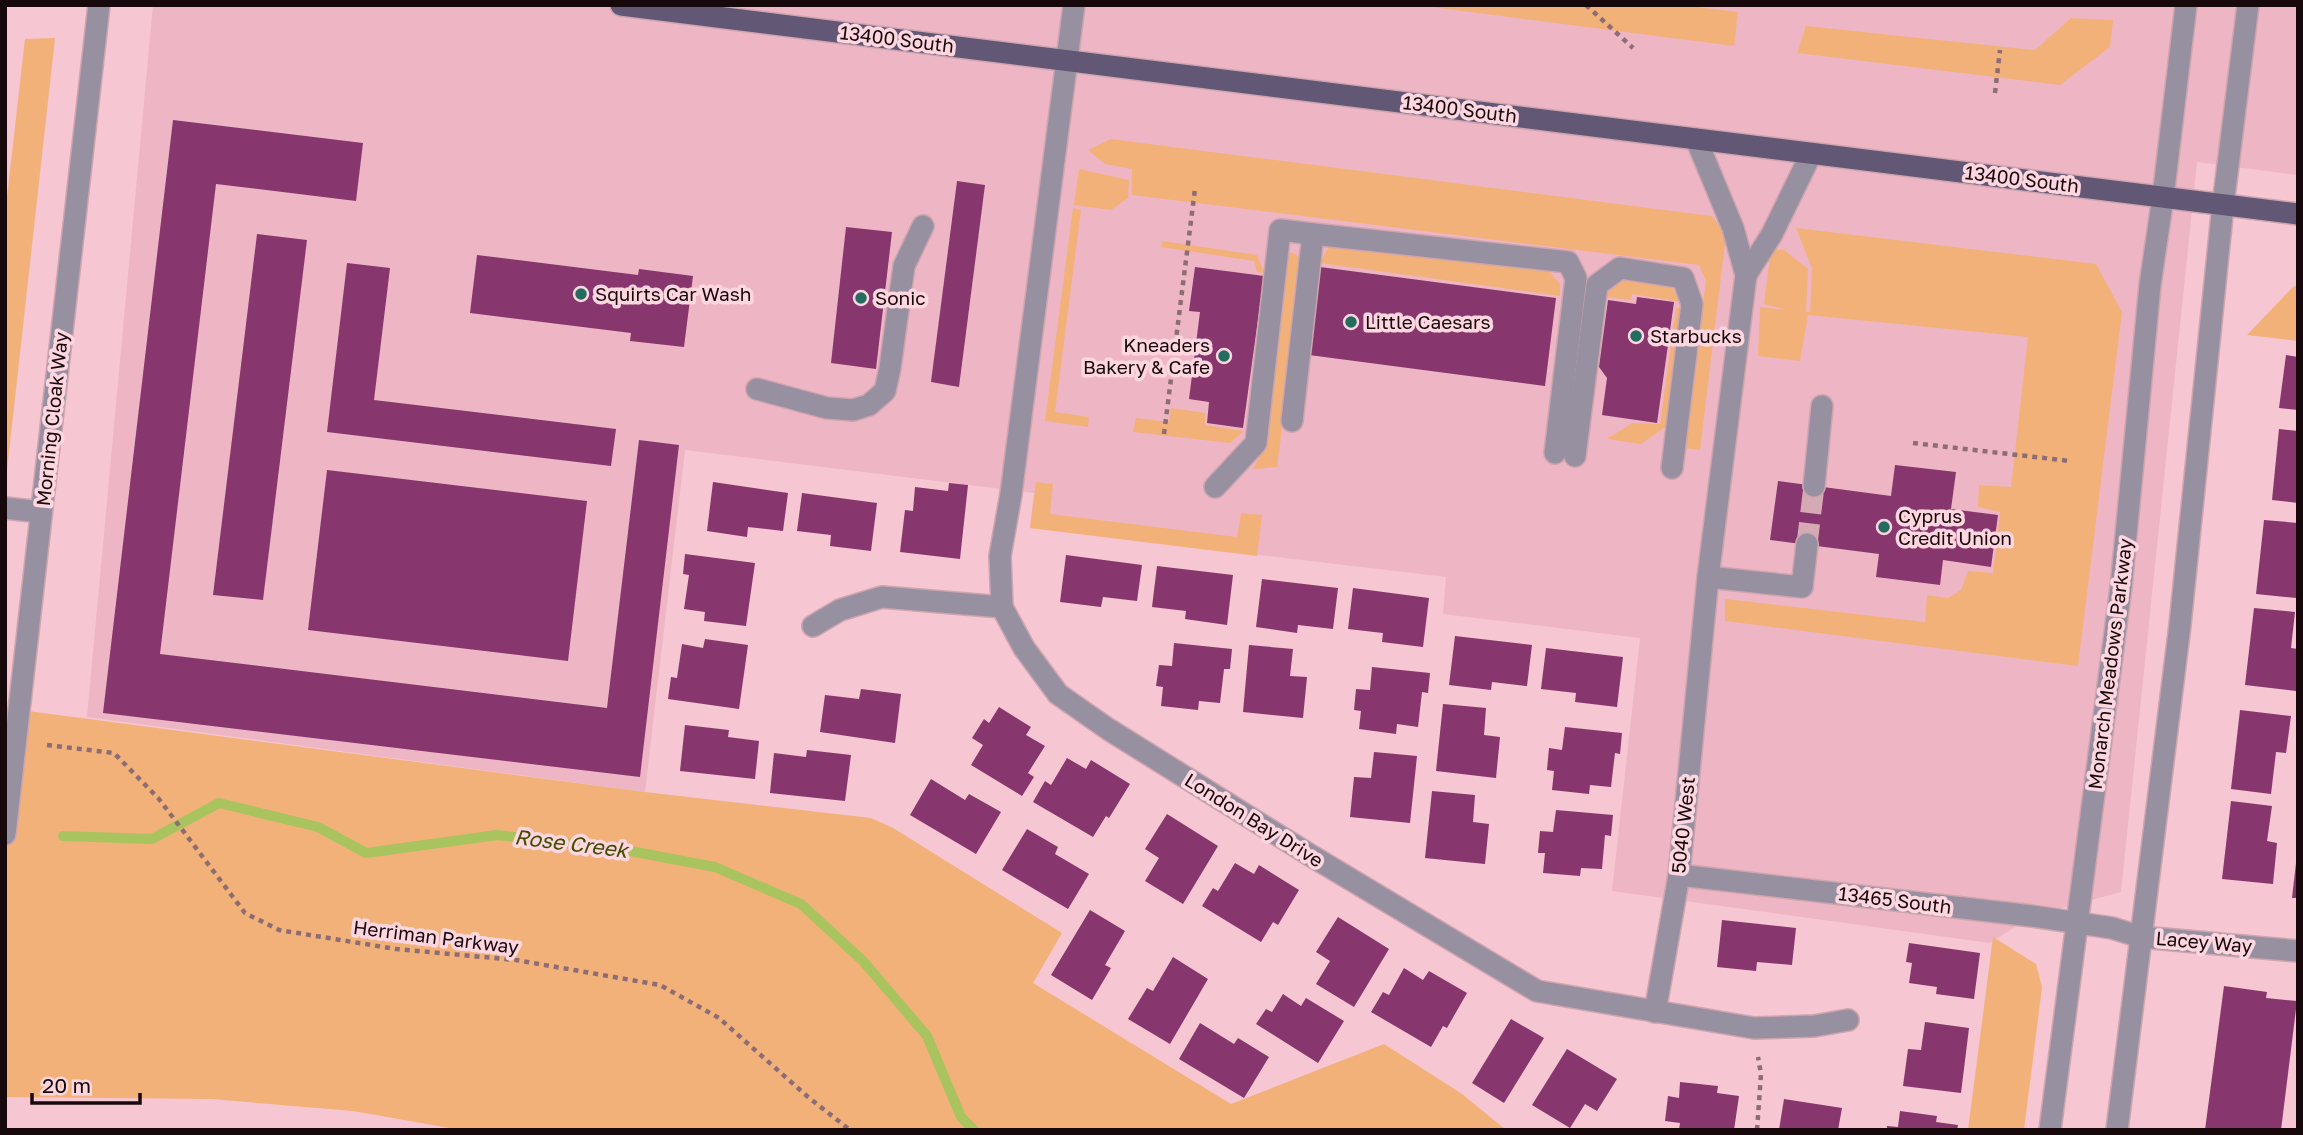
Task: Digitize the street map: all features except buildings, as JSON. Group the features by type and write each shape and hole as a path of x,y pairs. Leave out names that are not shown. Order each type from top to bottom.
{"main road":[{"name":"13400 South","path":"621,5 2298,214"}],"street":[{"name":"Morning Cloak Way","path":"6,831 99,5"},
{"name":"London Bay Drive","path":"1074,5 1011,494 1000,556 1002,607 1024,649 1058,694 1108,729 1310,855 1537,991 1754,1028 1814,1026 1848,1020"},
{"name":"Monarch Meadows Parkway","path":"2050,1130 2121,587 2150,285 2186,5"},
{"path":"2117,1130 2180,625 2223,205 2248,5"},
{"path":"1696,139 1733,228 1746,275"},
{"path":"1746,275 1772,234 1811,153"},
{"path":"757,389 827,408 853,410 869,404 885,391 904,266 923,226"},
{"path":"1214,487 1256,443 1280,230 1568,262 1576,278 1565,454 1597,285 1620,268 1683,278 1692,304 1672,467"},
{"path":"1292,421 1313,234"},
{"name":"5040 West","path":"1655,1012 1679,875 1708,577 1746,275"},
{"path":"1814,486 1822,406"},
{"path":"5,508 41,512"},
{"path":"1708,577 1802,587 1807,544"},
{"path":"813,626 840,610 883,597 1002,607"},
{"name":"13465 South","path":"1679,875 2112,928"},
{"name":"Lacey Way","path":"2112,928 2141,937 2298,951"}],"path":[{"path":"1586,5 1633,48"},
{"path":"1995,93 2000,50"},
{"path":"1164,434 1195,189"},
{"path":"1913,443 2070,461"},
{"name":"Herriman Parkway","path":"47,745 114,753 159,799 245,913 279,930 396,949 516,960 660,985 719,1018 808,1097 850,1130"},
{"path":"1754,1028 1761,1074 1757,1130"}],"shaded area":[{"path":"153,5 2298,5 2298,175 2197,162 2121,892 2032,916 1990,943 1612,891 1640,638 1443,614 1446,577 1030,528 1034,493 685,450 645,792 87,717"},
{"path":"1416,5 1680,5 1738,12 1734,46"},
{"path":"2071,18 2113,20 2110,47 2060,85 1797,53 1806,26 2035,50"},
{"path":"55,38 5,488 5,214 25,39"},
{"path":"1111,139 1712,216 1726,235 1700,450 1684,448 1706,281 1699,265 1132,195 1132,169 1105,164 1088,150"},
{"path":"1079,169 1129,180 1128,198 1111,210 1074,205"},
{"path":"1073,208 1081,210 1055,412 1089,417 1088,427 1045,421"},
{"path":"1796,228 2096,264 2122,312 2078,666 1725,621 1725,599 1925,622 1927,595 1948,598 1961,590 1968,571 1993,573 2000,512 1978,507 1979,485 2011,487 2028,337 1808,315 1800,361 1758,356 1760,307 1787,310 1764,304 1771,249 1784,250 1808,269 1806,312 1810,312 1812,268"},
{"path":"1162,241 1257,255 1264,273 1257,272 1254,261 1161,247"},
{"path":"1329,246 1545,266 1560,284 1560,296 1320,263"},
{"path":"1288,253 1293,253 1304,261 1277,467 1253,469 1264,449"},
{"path":"1642,276 1671,287 1681,302 1632,294 1631,300 1605,297 1618,279"},
{"path":"2294,286 2298,286 2298,341 2247,335"},
{"path":"1676,308 1683,308 1668,425 1641,444 1607,439 1632,423 1660,424"},
{"path":"1171,408 1205,413 1205,425 1244,431 1230,443 1133,432 1136,418 1169,422"},
{"path":"1036,482 1053,484 1050,514 1237,537 1241,513 1262,515 1257,556 1030,528"},
{"path":"5,708 645,792 871,818 893,828 1062,933 1033,983 1231,1104 1384,1044 1462,1094 1506,1130 461,1130 353,1111 211,1099 5,1097"},
{"path":"1993,937 2036,964 2042,987 2024,1130 1968,1130"}],"waterway":[{"name":"Rose Creek","path":"63,836 152,839 219,803 318,827 366,853 497,835 625,850 715,867 801,904 863,961 927,1036 961,1117 974,1130"}],"tunnel":[{"path":"1807,544 1814,486"}],"place":[{"name":"Squirts Car Wash","path":"581,294"},
{"name":"Sonic","path":"861,298"},
{"name":"Little Caesars","path":"1351,322"},
{"name":"Starbucks","path":"1636,336"},
{"name":"Kneaders Bakery & Cafe","path":"1224,356"},
{"name":"Cyprus Credit Union","path":"1884,527"}]}
